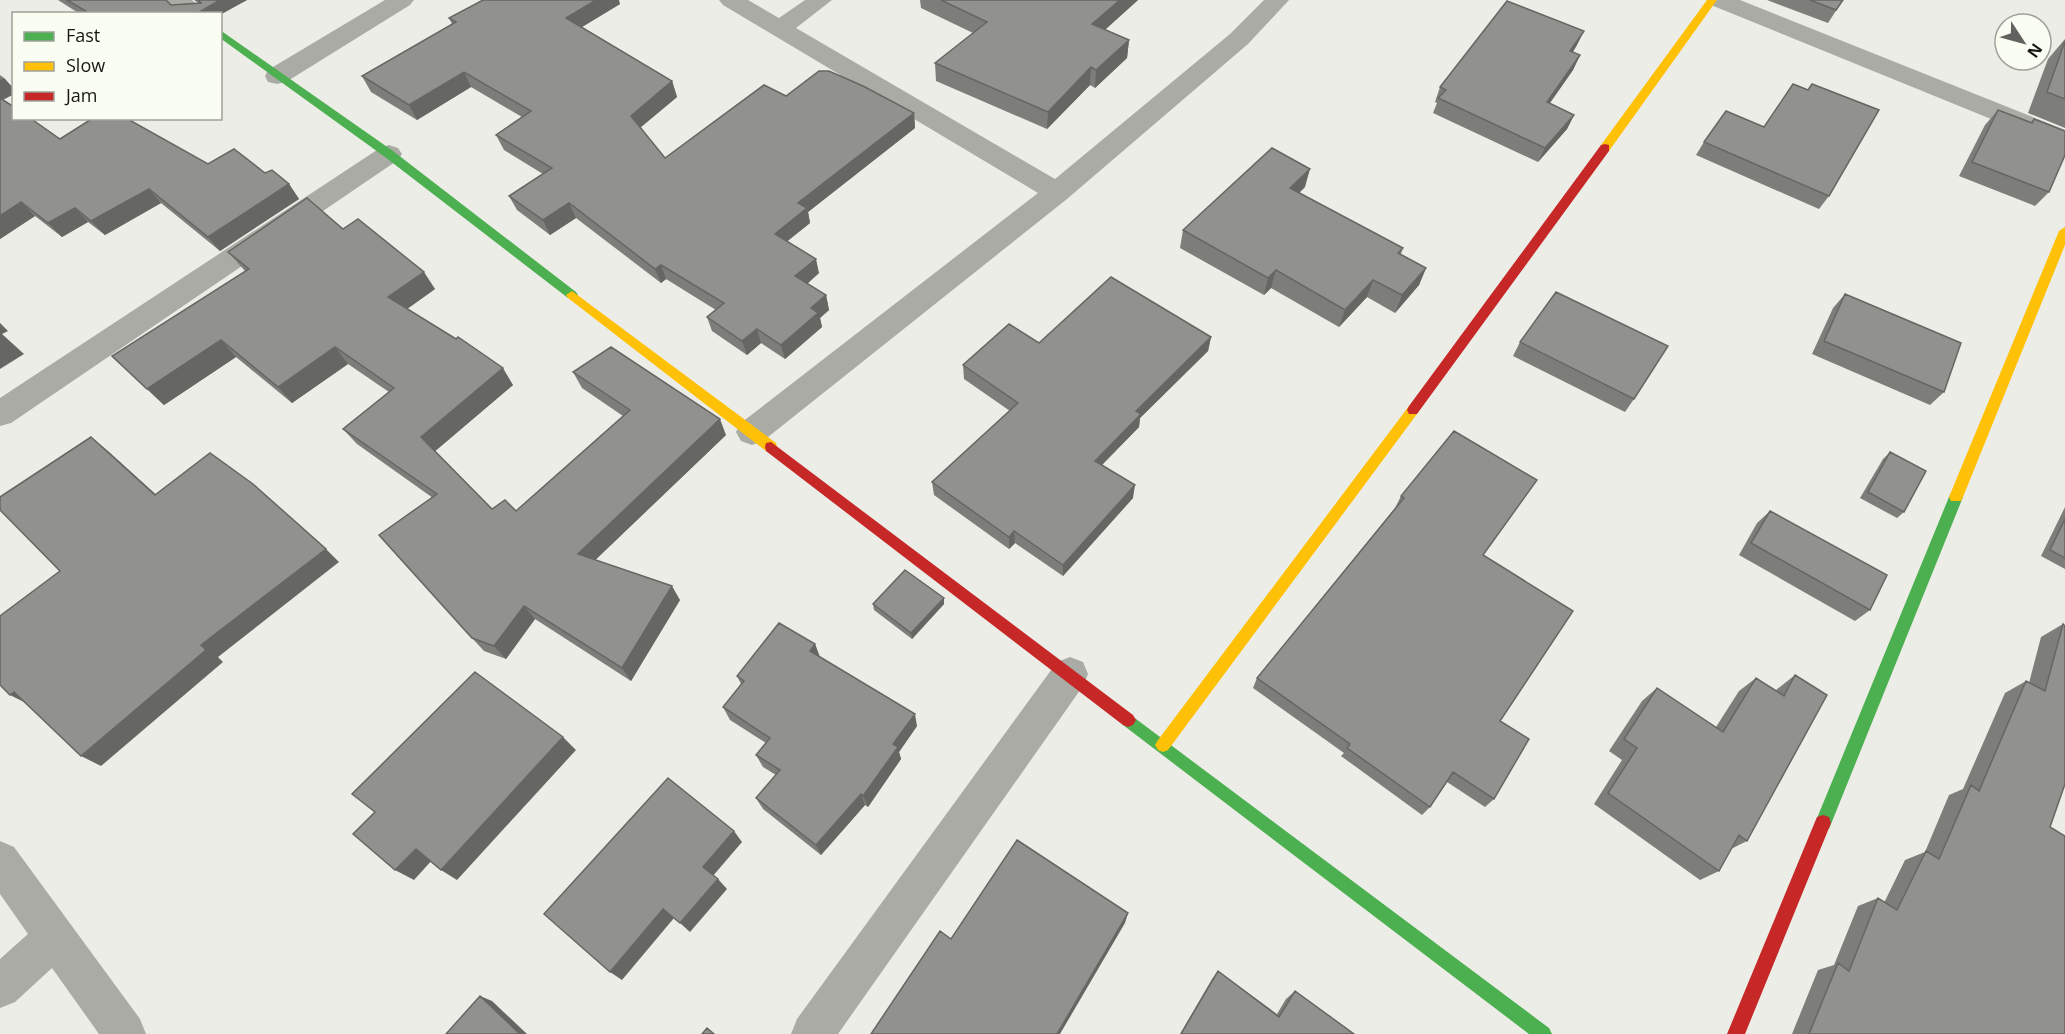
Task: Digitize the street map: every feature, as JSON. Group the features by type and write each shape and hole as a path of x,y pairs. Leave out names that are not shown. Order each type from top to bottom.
{"street":[{"path":"177,0 192,12"},
{"path":"277,76 402,0"},
{"path":"730,0 1057,192"},
{"path":"778,30 820,0"},
{"path":"752,432 1057,192 1239,39 1277,0"},
{"path":"1163,745 1487,312 1712,0"},
{"path":"1719,0 2065,140"},
{"path":"222,35 388,154 1163,745 1353,893 1543,1034"},
{"path":"0,414 388,154"},
{"path":"1736,1034 2065,231"},
{"path":"812,1034 1070,674"},
{"path":"0,861 125,1034"},
{"path":"0,987 55,938"}],"building":[{"path":"67,0 166,0 171,5 201,3 198,0 220,0 199,12 87,12"},
{"path":"483,0 596,0 566,18 672,81 631,116 665,158 764,85 786,96 819,71 829,71 863,86 914,113 798,203 807,208 775,234 816,259 795,276 826,295 811,308 818,313 781,345 757,329 742,341 707,317 724,303 661,265 655,269 569,203 543,220 509,196 552,168 496,135 531,111 464,72 409,105 362,76 456,22 449,18"},
{"path":"941,0 1120,0 1092,24 1129,40 1096,70 1091,67 1048,112 935,63 987,22"},
{"path":"1810,0 1843,0 1836,10"},
{"path":"1507,1 1584,31 1570,51 1580,55 1547,102 1574,115 1545,148 1438,98 1446,90 1440,87"},
{"path":"2065,41 2065,99 2047,92"},
{"path":"1793,84 1808,90 1812,84 1879,110 1829,196 1704,142 1726,111 1764,127"},
{"path":"0,98 12,106 12,120 33,120 60,139 90,120 130,120 208,164 234,149 265,173 272,170 289,184 208,237 149,189 91,221 75,208 48,223 21,202 0,216"},
{"path":"1998,110 2032,123 2034,119 2065,131 2065,155 2049,192 1972,162"},
{"path":"1272,148 1310,169 1290,188 1403,248 1398,253 1426,268 1402,295 1373,280 1345,310 1276,270 1268,278 1183,230"},
{"path":"307,198 343,229 358,219 424,272 388,297 456,339 458,337 503,368 421,437 492,509 505,500 516,511 630,410 573,372 611,347 720,419 578,554 672,586 622,668 524,606 494,646 472,638 379,535 437,494 343,429 394,388 335,347 278,387 221,340 147,389 112,356 249,269 228,252"},
{"path":"1111,277 1211,337 1136,411 1141,414 1095,461 1135,485 1063,565 1014,531 1009,537 932,482 1018,403 963,365 1009,324 1039,343"},
{"path":"1556,292 1668,346 1634,399 1520,342"},
{"path":"1845,294 1961,343 1944,392 1824,341"},
{"path":"1454,431 1537,480 1483,555 1573,611 1500,721 1529,739 1494,799 1453,772 1430,807 1347,748 1350,744 1257,678 1404,498 1401,496"},
{"path":"91,437 155,495 210,453 253,484 326,549 201,645 206,650 81,756 14,692 10,695 0,685 0,616 60,571 0,510 0,497"},
{"path":"1890,452 1926,471 1904,512 1868,492"},
{"path":"1770,511 1887,575 1870,610 1751,543"},
{"path":"2065,519 2065,558 2050,550"},
{"path":"905,570 944,598 911,633 873,604"},
{"path":"779,623 815,644 810,651 915,714 893,744 898,747 863,796 861,794 816,845 756,798 780,770 756,755 770,738 723,707 744,681 737,676"},
{"path":"2063,624 2065,626 2065,784 2050,827 2065,836 2065,1034 1809,1034 1838,963 1849,971 1878,898 1897,910 1926,851 1939,859 1971,785 1979,791 2026,681 2045,691"},
{"path":"475,672 563,737 441,870 416,849 395,870 353,834 375,812 352,794"},
{"path":"1795,675 1827,695 1747,841 1739,835 1719,871 1608,793 1637,748 1624,739 1657,688 1723,732 1756,678 1784,696"},
{"path":"668,778 734,831 703,867 718,879 680,923 663,909 610,972 544,914"},
{"path":"1017,840 1128,913 1057,1034 871,1034 940,931 951,939"},
{"path":"1218,971 1279,1017 1295,991 1354,1034 1181,1034"},
{"path":"480,996 520,1034 446,1034"},
{"path":"707,1028 714,1034 702,1034"}],"traffic: fast":[{"path":"222,34 389,154 572,295"},
{"path":"1823,823 1956,497"},
{"path":"1128,720 1543,1034"}],"traffic: slow":[{"path":"1605,148 1712,0"},
{"path":"1956,497 2065,231"},
{"path":"572,295 771,447"},
{"path":"1163,745 1413,410"}],"traffic: jam":[{"path":"1413,410 1605,148"},
{"path":"771,447 1128,720"},
{"path":"1736,1034 1823,823"}]}
